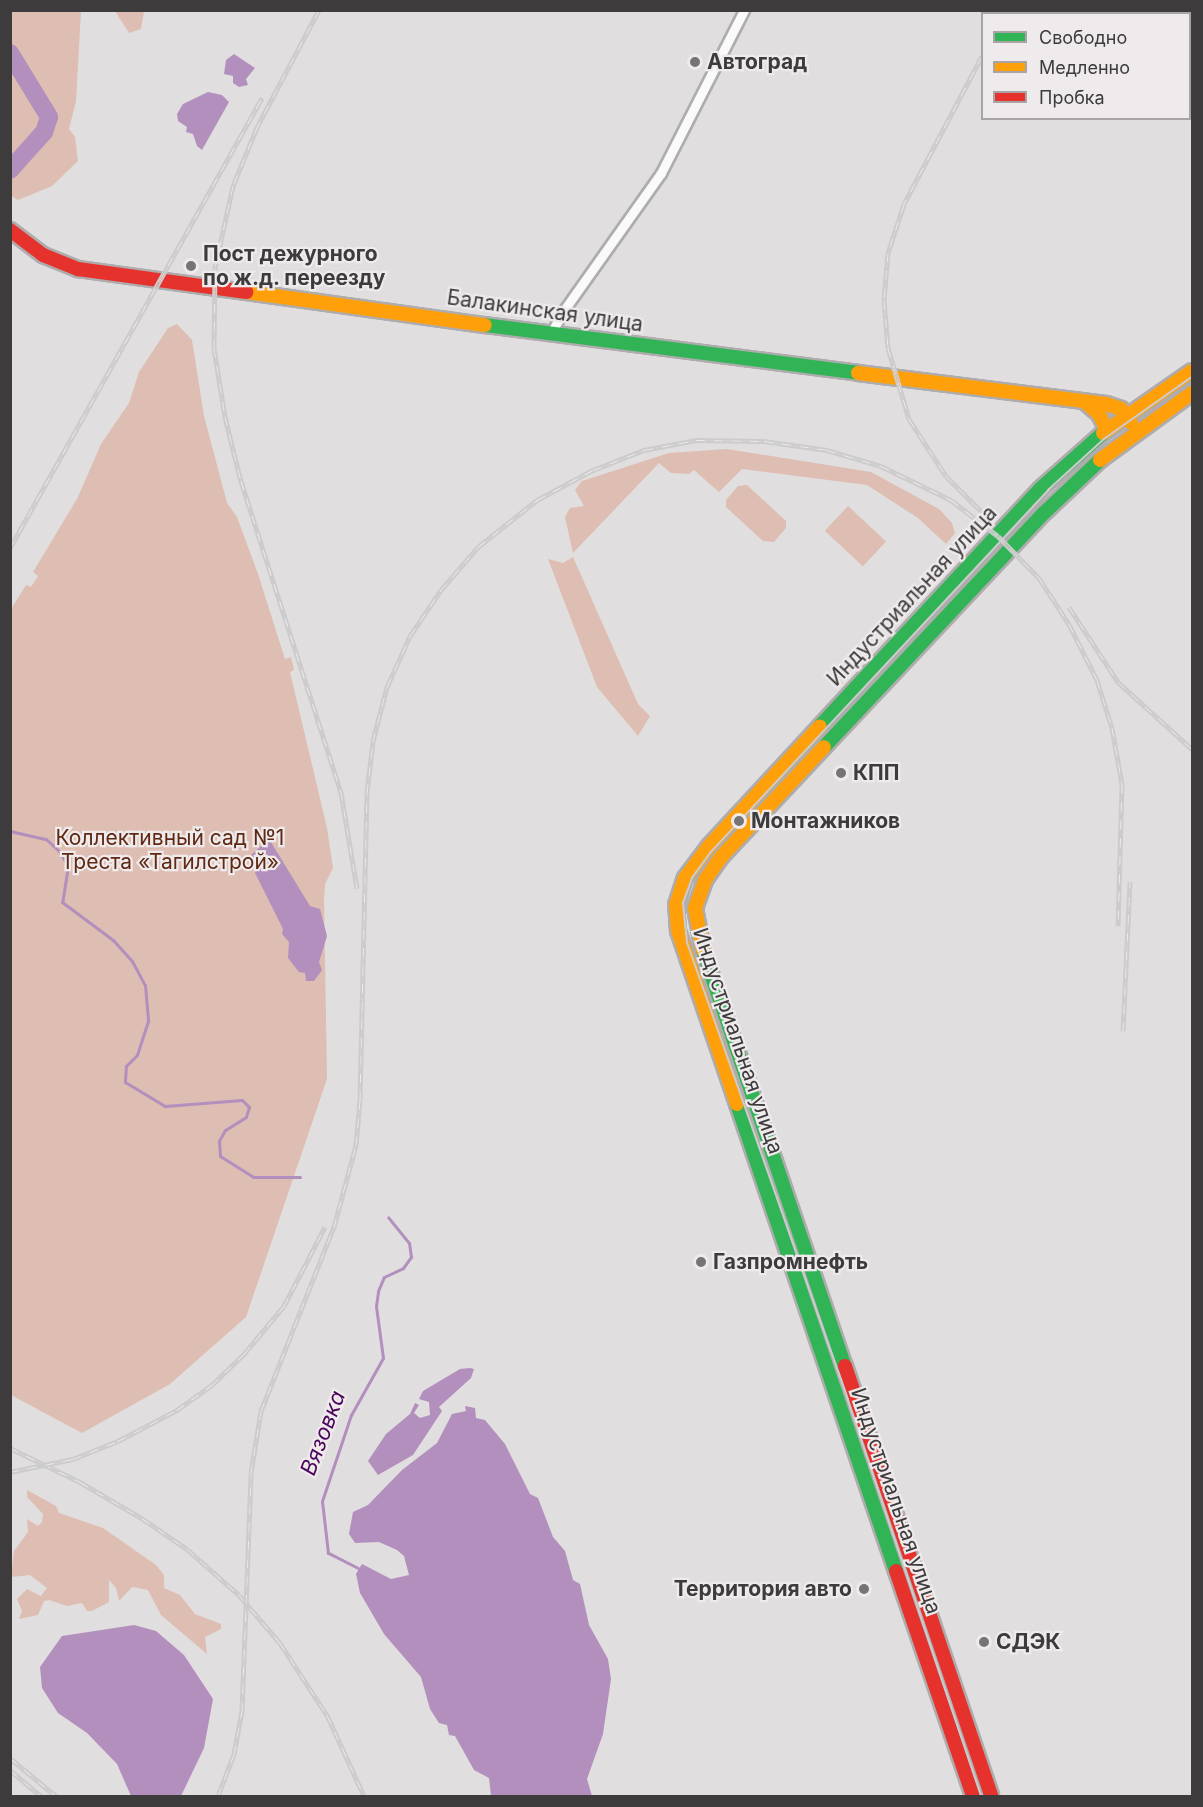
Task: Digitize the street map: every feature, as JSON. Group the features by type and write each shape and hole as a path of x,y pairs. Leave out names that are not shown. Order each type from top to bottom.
{"main road":[{"name":"Балакинская улица","path":"10,230 43,255 78,269 552,331 628,344 1085,402 1113,406 1128,415"},
{"name":"Индустриальная улица","path":"973,1797 678,931 676,905 685,878 709,846 1040,489 1107,430 1192,371"},
{"name":"Индустриальная улица","path":"991,1797 701,944 695,908 705,880 733,844 1044,513 1112,450 1192,393"},
{"path":"1085,402 1099,414 1107,430"},
{"path":"1112,450 1130,432 1128,415"}],"street":[{"path":"552,331 662,173 744,10"}],"green space":[{"path":"11,10 81,11 76,101 69,129 75,137 78,161 52,186 18,200 10,195"},
{"path":"115,11 144,11 141,29 129,33"},
{"name":"Коллективный сад №1 Треста «Тагилстрой»","path":"177,324 192,340 204,416 227,503 237,517 285,659 291,657 294,670 290,672 327,828 333,868 325,884 324,900 327,1079 246,1317 170,1384 82,1433 11,1395 10,611 26,585 31,587 38,576 33,572 78,497 101,444 129,403 139,372 168,328"},
{"path":"727,449 871,472 939,509 952,523 955,533 946,544 918,518 867,485 742,469 719,492 694,470 689,474 671,473 659,463 573,553 565,517 570,508 584,506 575,490 582,481 669,453"},
{"path":"747,485 786,521 786,528 774,542 763,541 726,507 726,500 738,486"},
{"path":"848,506 886,541 863,566 825,531"},
{"path":"573,557 638,704 650,716 638,736 597,687 548,559 563,563"},
{"path":"27,1490 56,1506 59,1513 103,1528 156,1565 164,1575 164,1588 180,1595 195,1614 221,1624 221,1629 205,1637 207,1654 161,1615 148,1590 132,1587 119,1601 116,1588 109,1580 109,1602 92,1611 87,1611 82,1603 67,1606 49,1600 44,1601 38,1615 19,1619 22,1611 17,1599 27,1589 41,1596 47,1588 30,1575 11,1577 14,1551 28,1532 27,1519 38,1526 42,1522 43,1514 27,1497"}],"shaded area":[{"path":"234,54 255,68 246,79 248,85 239,87 233,83 233,76 224,74 226,60"},
{"path":"208,92 222,95 229,102 202,150 197,146 193,134 186,132 187,127 178,121 177,114 183,104"},
{"path":"269,839 310,906 320,909 327,936 319,962 322,970 314,981 306,981 305,973 299,972 288,958 289,942 282,934 283,929 255,873 256,860 251,855"},
{"path":"460,1369 474,1369 471,1378 439,1407 442,1411 413,1455 378,1475 368,1461 386,1434 410,1414 415,1403 419,1405 414,1413 420,1418 430,1415 429,1402 419,1399 423,1391"},
{"path":"465,1406 475,1408 476,1418 485,1420 505,1444 530,1494 538,1498 553,1537 565,1551 573,1580 580,1584 589,1625 608,1659 611,1679 603,1734 587,1779 592,1796 491,1796 489,1778 474,1770 455,1736 449,1735 447,1725 439,1723 430,1709 421,1677 384,1634 360,1593 356,1574 362,1564 391,1579 409,1575 404,1556 397,1550 379,1542 355,1543 349,1534 353,1512 368,1505 402,1470 437,1443 452,1414 466,1411"},
{"path":"134,1625 156,1631 184,1655 213,1699 204,1748 181,1796 131,1796 117,1764 87,1733 58,1713 42,1688 40,1667 62,1636"}],"waterway":[{"name":"Вязовка","path":"10,53 49,117 44,132 10,170"},
{"name":"Вязовка","path":"10,831 46,839 59,851 68,866 62,902 113,940 132,961 145,985 148,1021 137,1055 126,1066 125,1082 165,1106 242,1100 249,1107 246,1117 225,1130 219,1141 220,1156 253,1177 300,1177"},
{"name":"Вязовка","path":"358,1568 328,1553 322,1501 351,1415 383,1358 376,1306 378,1291 384,1277 403,1268 411,1257 409,1243 388,1217"}],"tram line":[{"path":"981,1796 848,1400 687,942 683,903 692,878 711,852 1048,490 1104,439 1192,377"}],"railway":[{"path":"319,10 258,125 233,186 215,268 214,348 225,417 241,481 341,792 357,889"},
{"path":"981,58 904,204 888,253 884,301 888,348 909,419 946,476 987,517"},
{"path":"10,548 262,98"},
{"path":"218,1796 234,1754 242,1711 251,1473 261,1411 334,1227 356,1145 360,1100 367,793 373,741 387,687 410,636 441,590 478,547 537,500 593,470 644,450 696,440 764,441 827,450 881,466 951,500 998,536 1039,578 1069,624 1097,680 1112,728 1122,784 1118,926"},
{"path":"1069,607 1118,682 1192,749"},
{"path":"1123,1031 1130,881"},
{"path":"10,1472 73,1459 118,1441 177,1410 212,1385 244,1354 284,1306 325,1227"},
{"path":"10,1448 80,1482 143,1519 187,1549 239,1595 280,1643 327,1715 364,1796"},
{"path":"10,1758 56,1796"},
{"path":"10,1770 41,1796"}],"traffic: fast":[{"path":"485,325 858,373"},
{"path":"820,726 1040,489 1103,433"},
{"path":"824,747 1044,513 1100,460"},
{"path":"703,950 845,1366"},
{"path":"737,1104 896,1571"}],"traffic: slow":[{"path":"246,292 485,325"},
{"path":"1103,433 1192,371"},
{"path":"858,373 1106,404 1121,409 1131,423"},
{"path":"1100,460 1192,393"},
{"path":"1085,402 1099,414 1107,430"},
{"path":"737,1104 678,931 676,905 685,878 709,846 820,726"},
{"path":"703,950 695,908 705,880 722,856 824,747"}],"traffic: jam":[{"path":"10,230 43,255 78,269 246,292"},
{"path":"845,1366 991,1796"},
{"path":"896,1571 973,1796"}],"place":[{"name":"Автоград","path":"695,62"},
{"name":"Пост дежурного по ж.д. переезду","path":"191,266"},
{"name":"КПП","path":"841,773"},
{"name":"Монтажников","path":"739,821"},
{"name":"Газпромнефть","path":"701,1262"},
{"name":"Территория авто","path":"864,1589"},
{"name":"СДЭК","path":"984,1642"}]}
